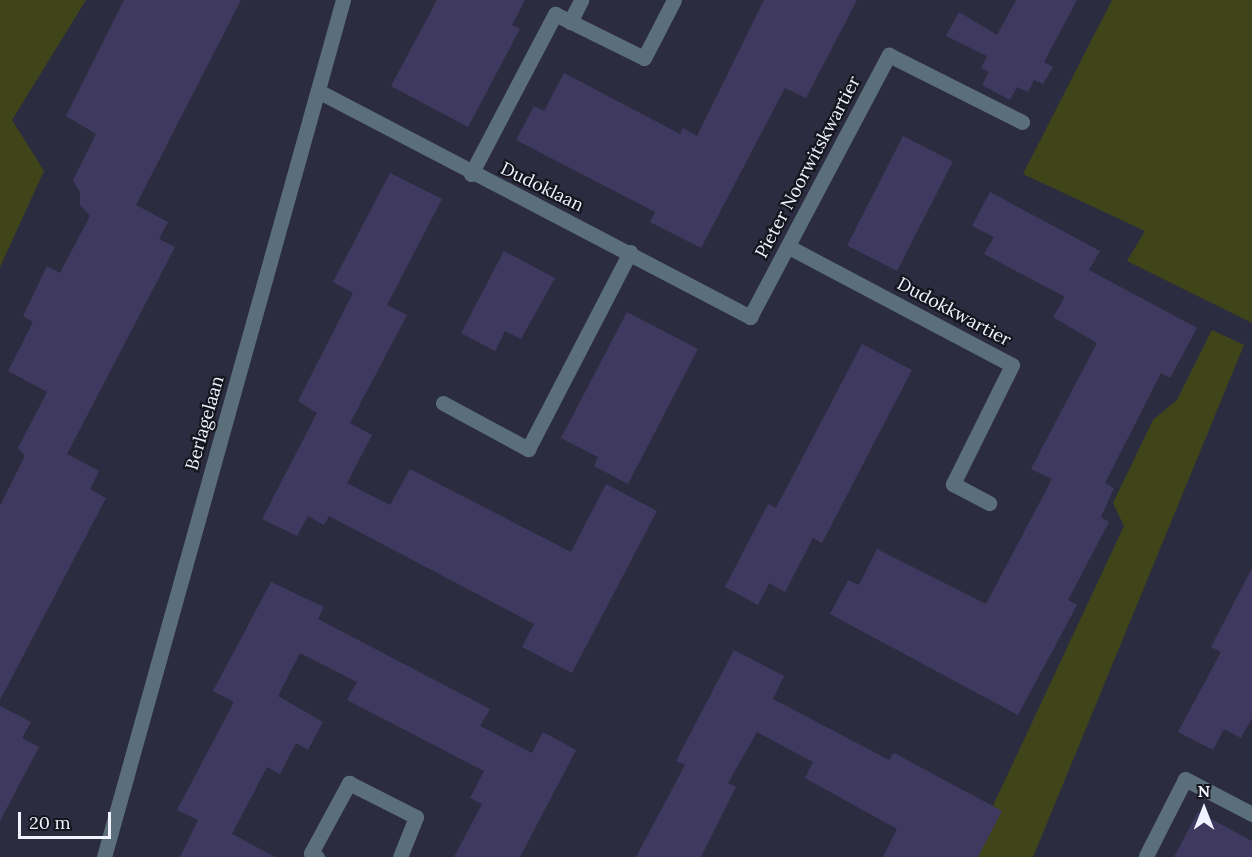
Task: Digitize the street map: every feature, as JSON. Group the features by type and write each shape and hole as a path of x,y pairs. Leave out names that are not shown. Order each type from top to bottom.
{"street":[{"name":"Berlagelaan","path":"104,857 343,0"},
{"path":"570,22 581,0"},
{"path":"471,174 555,14 644,58 674,0"},
{"name":"Pieter Noorwitskwartier","path":"750,317 889,55 909,63 1022,122"},
{"name":"Dudoklaan","path":"318,91 471,174 630,252 750,317"},
{"name":"Dudokkwartier","path":"789,247 1012,365 954,484 989,503"},
{"path":"443,403 528,449 630,252"},
{"path":"1146,856 1185,779 1252,814"},
{"path":"317,857 311,853 349,783 416,817 400,857"}],"green space":[{"path":"0,0 86,0 12,120 44,171 0,267"},
{"path":"1112,0 1252,0 1252,323 1127,261 1145,231 1023,174"},
{"path":"1212,330 1244,345 1033,857 969,857 1124,526 1113,503 1153,420 1177,400"}],"building":[{"path":"124,0 241,0 136,205 168,222 159,239 175,247 67,454 99,471 90,489 106,498 0,700 0,506 25,456 18,448 47,392 8,371 33,322 23,316 47,266 60,273 90,216 80,205 80,192 73,180 96,134 66,116"},
{"path":"437,0 525,0 512,25 520,29 468,127 391,86"},
{"path":"764,0 857,0 806,98 785,88 701,248 650,222 655,212 516,140 534,106 544,111 564,73 680,134 683,128 697,136"},
{"path":"1016,0 1077,0 1044,62 1053,67 1043,84 1034,80 1028,92 1017,87 1010,100 982,85 989,72 981,68 987,56 946,36 959,12 997,35"},
{"path":"903,136 953,161 897,271 847,246"},
{"path":"390,173 442,199 387,305 407,315 350,423 372,435 347,483 390,505 410,469 571,552 606,484 657,511 572,673 522,647 534,624 329,516 324,525 308,516 297,536 262,519 317,413 298,401 353,293 333,282"},
{"path":"990,192 1100,251 1089,270 1197,328 1170,378 1161,373 1105,483 1114,488 1101,517 1109,522 1068,600 1077,605 1018,715 830,614 848,580 859,585 877,549 986,604 1052,479 1031,469 1097,343 1053,317 1065,297 984,254 994,237 972,226"},
{"path":"504,251 555,278 521,339 505,331 495,351 461,333"},
{"path":"627,312 698,349 628,484 594,466 598,457 561,438"},
{"path":"862,344 912,370 822,543 813,538 785,592 769,583 758,605 725,587 768,504 776,508"},
{"path":"1252,568 1252,718 1241,738 1224,729 1213,750 1178,732 1221,652 1211,647"},
{"path":"271,582 324,607 318,619 490,709 480,726 532,753 543,732 576,750 520,857 454,857 482,804 470,798 484,771 347,700 357,682 300,653 278,696 323,722 308,750 296,743 280,774 267,767 232,834 275,857 180,857 198,820 177,810 234,702 213,691"},
{"path":"734,650 784,676 773,699 889,760 894,753 1002,811 978,857 883,857 897,829 805,778 813,762 757,732 728,783 736,787 701,857 636,857 685,765 676,761"},
{"path":"0,706 31,722 22,738 39,747 0,821"},
{"path":"1198,812 1252,841 1252,857 1174,857"}]}
